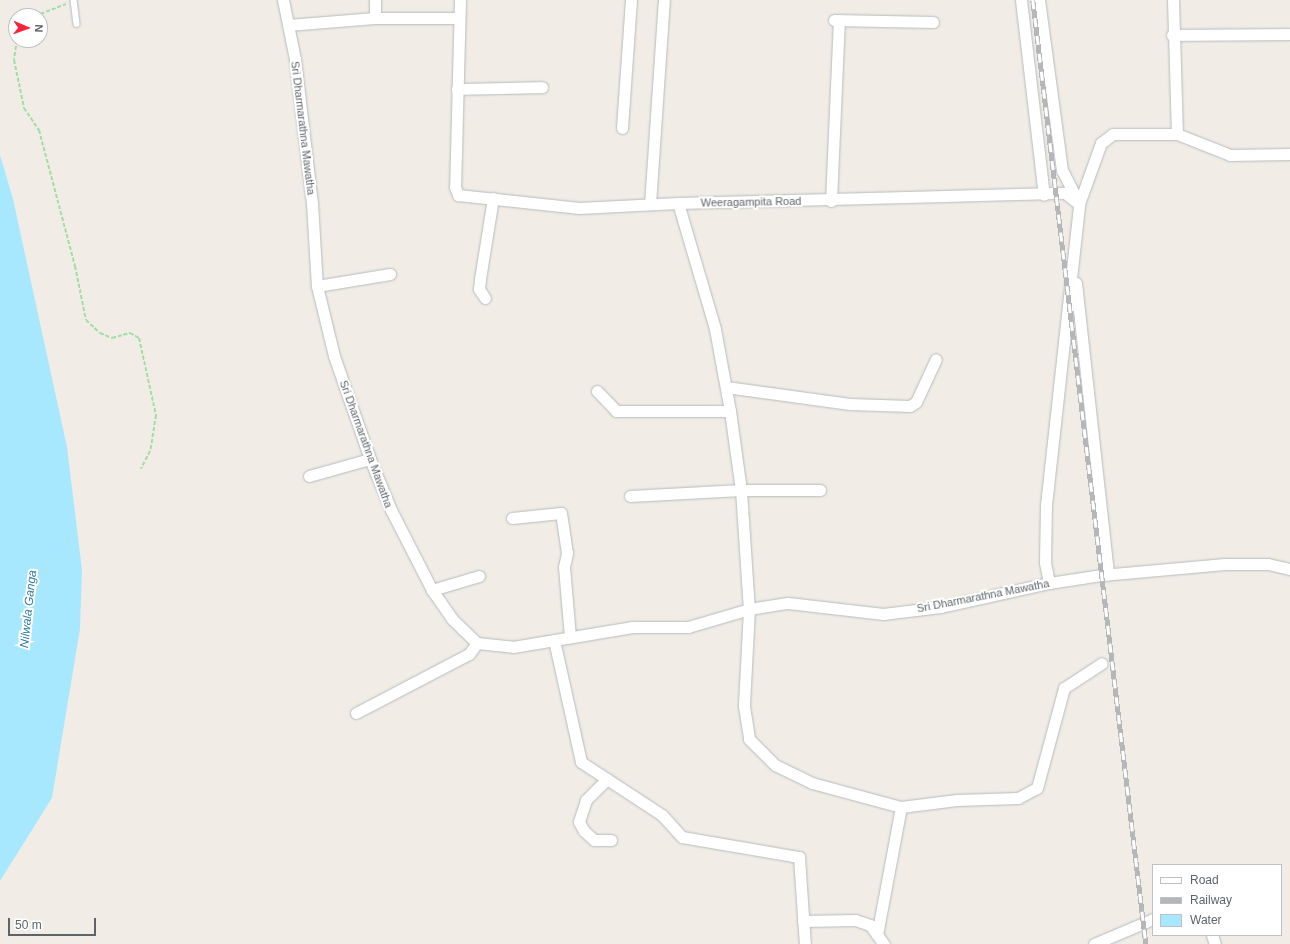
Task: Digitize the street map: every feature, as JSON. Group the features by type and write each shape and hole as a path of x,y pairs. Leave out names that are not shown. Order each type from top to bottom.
{"street":[{"name":"Sri Dharmarathna Mawatha","path":"283,0 288,25 312,203 317,286 334,356 370,459 391,510 432,590 452,619 477,642 513,648 570,637 632,628 688,628 749,609 788,603 883,614 941,607 1049,583 1108,574 1225,564 1268,564 1290,569"},
{"path":"375,0 375,18"},
{"path":"460,0 457,89 542,86"},
{"path":"622,128 631,0"},
{"path":"650,204 664,0"},
{"path":"1021,0 1044,195"},
{"path":"1039,0 1062,170 1079,204 1075,267 1108,574"},
{"path":"1173,0 1172,35 1177,134"},
{"path":"288,25 375,18 459,18"},
{"path":"831,200 836,20 933,22"},
{"path":"1172,35 1290,34"},
{"name":"Weeragampita Road","path":"457,89 455,187 458,194 579,208 678,203 1044,195 1065,193 1079,204"},
{"path":"1049,583 1045,562 1046,506 1079,204 1101,143 1113,134 1177,134 1230,155 1290,154"},
{"path":"484,298 479,289 493,198"},
{"path":"678,203 715,329 730,411 741,490 749,609 744,706 749,739 775,765 812,784 901,807 957,800 1018,798 1037,788 1064,688 1102,663"},
{"path":"317,286 390,274"},
{"path":"726,387 850,404 910,406 916,402 936,359"},
{"path":"597,391 616,411 730,411"},
{"path":"309,476 370,459"},
{"path":"630,496 741,490 820,490"},
{"path":"512,518 561,513 567,553 564,567 570,637"},
{"path":"432,590 479,576"},
{"path":"554,640 581,762 662,815 682,837 799,857 805,944"},
{"path":"356,713 469,654 477,642"},
{"path":"607,779 586,800 579,822 584,831 594,840 611,840"},
{"path":"877,935 901,807"},
{"path":"1094,944 1152,919"},
{"path":"804,921 855,920 870,925 884,944"}],"lane":[{"path":"74,1 77,24"}],"path":[{"path":"48,11 74,1"},
{"path":"16,48 14,60 24,108 39,130 76,266 86,320 100,334 112,338 130,333 139,338 156,415 150,451 141,469"}],"water":[{"name":"Nilwala Ganga","path":"0,155 13,199 67,447 82,570 80,629 52,798 0,881"}],"railway":[{"path":"1033,0 1146,944"}]}
